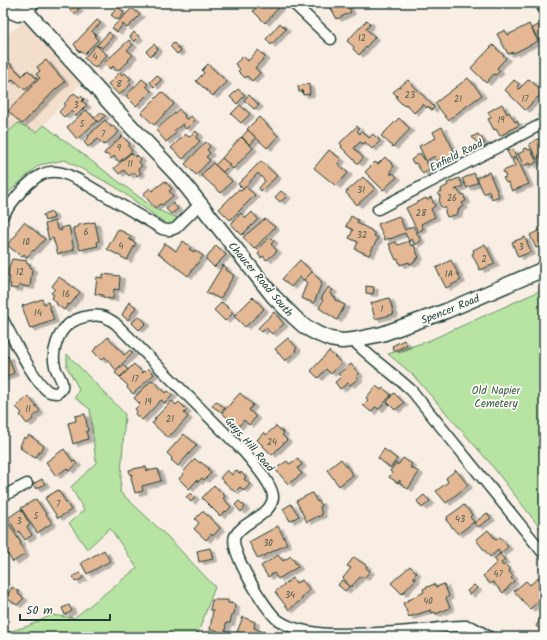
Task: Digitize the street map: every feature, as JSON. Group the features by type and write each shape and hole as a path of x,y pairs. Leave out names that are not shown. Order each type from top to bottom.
{"street":[{"path":"293,3 331,39"},
{"path":"540,3 544,9"},
{"path":"6,8 14,13 23,13 29,7"},
{"name":"Chaucer Road South","path":"29,7 127,122 167,163 273,296 305,327 330,339 342,341 353,340"},
{"name":"Enfield Road","path":"378,209 544,123"},
{"path":"3,215 13,201 37,177 44,173 56,171 79,180 162,229 171,231 176,228 200,204"},
{"name":"Spencer Road","path":"353,340 382,334 422,320 544,269"},
{"name":"Guys Hill Road","path":"3,320 31,370 42,385 48,391 57,393 61,391 62,382 55,367 54,358 58,340 62,332 69,324 86,317 100,315 107,317 115,323 244,452 272,489 273,497 267,510 239,530 234,537 234,545 237,556 269,611 286,625 326,634 393,632 469,626 489,637"},
{"path":"353,340 361,349 401,380 412,391 544,554"},
{"path":"3,496 27,484"}],"shaded area":[{"path":"22,23 27,24 82,82 37,132 18,123 3,137 3,39"}],"green space":[{"path":"18,123 37,132 44,125 155,209 178,218 169,226 114,186 65,160 39,165 7,194 3,200 3,137"},
{"name":"Old Napier Cemetery","path":"544,289 544,533 490,463 411,373 388,354 428,341"},
{"path":"67,354 125,414 120,492 169,538 215,587 198,633 192,637 9,637 8,632 28,626 52,615 74,618 137,568 110,528 87,549 69,523 84,510 71,487 96,463 90,409 75,398 79,389 67,367"}],"building":[{"path":"68,3 73,3 79,9 74,14 66,6"},
{"path":"260,3 278,3 281,5 265,23 253,11"},
{"path":"325,3 347,3 351,12 337,19 330,7 327,7"},
{"path":"118,7 124,13 118,20 111,15"},
{"path":"132,8 140,15 127,28 123,24 117,32 112,28"},
{"path":"97,20 101,23 92,31 98,40 84,54 80,51 79,52 74,44"},
{"path":"367,20 370,25 366,29 375,37 359,55 353,49 354,47 347,41"},
{"path":"280,23 286,29 271,45 266,39"},
{"path":"529,24 538,41 514,53 508,54 497,34 505,30 508,35"},
{"path":"538,25 544,34 544,48 532,29"},
{"path":"109,32 113,36 102,48 100,46 99,47 97,45"},
{"path":"134,32 139,37 134,42 130,37"},
{"path":"129,40 133,45 127,50 133,55 128,60 129,61 117,71 113,66 110,69 104,63"},
{"path":"174,43 181,51 177,54 170,46"},
{"path":"154,44 158,49 151,56 146,51"},
{"path":"96,45 107,55 95,68 84,58"},
{"path":"493,45 506,58 497,68 500,71 496,75 494,74 486,83 471,68"},
{"path":"258,50 265,57 255,68 260,73 252,81 247,76 245,78 238,71 240,69 235,64 243,56 248,61"},
{"path":"3,57 22,76 28,70 37,79 25,90 13,79 10,82 3,76"},
{"path":"46,60 65,82 56,89 22,124 8,111 40,78 36,74 40,71 37,67"},
{"path":"208,64 227,82 213,96 196,81 204,73 202,70"},
{"path":"120,72 122,75 125,73 131,79 128,81 131,84 119,95 108,84"},
{"path":"157,75 161,80 154,87 150,82"},
{"path":"468,78 482,95 448,120 435,103"},
{"path":"142,79 148,84 146,86 151,91 136,106 126,96"},
{"path":"529,79 543,92 525,110 505,90 514,80 519,84 517,87 519,89"},
{"path":"408,80 434,107 432,110 423,104 414,113 406,104 404,106 396,98 397,96 393,92"},
{"path":"309,84 310,94 303,95 302,92 299,92 298,86"},
{"path":"238,89 245,95 237,104 230,97"},
{"path":"162,92 174,104 154,125 141,113"},
{"path":"74,93 79,97 81,96 84,99 82,101 87,105 76,116 71,111 64,117 59,112"},
{"path":"249,95 259,105 254,109 244,100"},
{"path":"502,104 507,114 509,112 515,122 517,121 519,125 500,136 496,129 494,130 488,119 491,118 488,112"},
{"path":"240,105 250,114 241,123 231,114"},
{"path":"179,109 187,120 191,116 195,120 186,129 183,125 184,123 174,131 176,133 166,142 156,130"},
{"path":"86,110 97,121 77,139 67,127"},
{"path":"101,112 105,116 98,122 94,118"},
{"path":"259,117 278,136 267,148 247,129"},
{"path":"399,118 410,129 393,147 381,136"},
{"path":"105,120 111,127 113,126 119,132 104,145 98,139 88,147 84,142 89,137 88,136"},
{"path":"357,126 359,129 357,131 360,134 362,131 369,138 373,134 380,141 372,149 365,142 363,144 360,142 354,148 363,158 358,164 341,147 342,146 340,143"},
{"path":"442,127 455,153 438,162 435,156 426,161 419,146 436,138 433,132"},
{"path":"248,130 256,138 250,145 242,137"},
{"path":"196,131 199,134 196,138 200,141 183,159 171,148 185,134 189,137"},
{"path":"478,134 485,143 480,146 472,137"},
{"path":"122,136 130,144 128,146 132,151 119,162 114,156 111,159 104,153"},
{"path":"241,137 253,148 233,169 222,158"},
{"path":"540,138 544,145 543,160 541,156 537,159 529,144"},
{"path":"206,142 210,146 207,150 210,153 206,157 210,160 196,175 185,164"},
{"path":"527,148 528,150 530,149 537,162 524,166 518,154 524,151 523,149"},
{"path":"513,149 516,156 511,159 507,151"},
{"path":"329,150 341,159 338,164 348,173 336,186 314,168"},
{"path":"131,153 135,157 137,155 141,159 139,162 142,166 138,169 141,173 137,176 134,172 129,176 124,170 119,174 114,168"},
{"path":"420,153 430,168 423,174 416,163 414,164 411,160"},
{"path":"385,157 394,166 391,170 391,175 393,173 397,177 383,190 365,172 375,162 378,164"},
{"path":"222,158 230,165 223,172 215,165"},
{"path":"517,158 529,184 512,191 508,182 506,183 503,178 506,177 503,171 515,166 512,160"},
{"path":"261,161 277,176 261,191 259,188 265,181 258,173 243,189 238,184"},
{"path":"213,163 232,181 221,193 201,175"},
{"path":"489,172 499,196 492,199 489,191 484,194 477,178"},
{"path":"474,173 478,182 467,188 462,179"},
{"path":"363,177 375,189 357,205 346,192"},
{"path":"459,178 463,186 457,189 461,195 463,194 466,201 462,203 464,206 458,209 458,214 447,217 445,212 446,208 441,207 439,203 440,196 438,193 442,191 441,189 448,185 447,183"},
{"path":"165,181 172,189 169,191 173,196 162,205 160,204 155,208 143,194 150,188 152,191"},
{"path":"246,187 255,195 230,220 219,209 239,189 241,191"},
{"path":"281,191 287,196 280,202 275,197"},
{"path":"431,197 435,206 431,209 435,217 421,224 423,229 418,232 406,208"},
{"path":"173,203 178,209 171,214 166,209"},
{"path":"52,212 54,218 45,221 43,215"},
{"path":"252,212 258,219 242,235 231,224 241,213 246,218"},
{"path":"351,216 358,220 357,223 371,230 375,234 374,236 378,238 369,255 355,249 358,242 349,238 353,230 346,226"},
{"path":"399,216 405,230 413,226 421,241 415,245 412,239 409,241 405,233 385,240 378,224"},
{"path":"265,219 275,227 254,249 243,237"},
{"path":"55,221 57,229 60,231 62,230 61,228 69,226 74,250 58,254 53,238 49,240 45,224"},
{"path":"24,222 45,239 27,257 24,254 22,257 7,245 18,233 16,232"},
{"path":"95,222 99,241 97,242 98,246 80,250 73,228 79,226 78,225"},
{"path":"544,228 544,245 536,248 530,235"},
{"path":"118,229 131,236 129,239 136,243 127,260 107,249"},
{"path":"270,237 274,241 271,244 277,251 267,260 263,256 261,258 258,254 260,252 257,249"},
{"path":"525,237 531,252 518,257 512,242"},
{"path":"183,241 191,247 189,249 194,252 195,250 203,256 188,276 158,253 165,243 176,251"},
{"path":"409,241 411,246 414,245 419,258 415,259 416,261 410,264 409,262 400,265 398,259 396,260 389,244 396,242 398,245"},
{"path":"485,244 495,264 480,270 472,254 474,253 473,250"},
{"path":"216,245 226,255 214,267 206,259"},
{"path":"12,259 27,261 27,264 30,264 30,267 32,268 30,287 19,285 18,289 10,288 10,277 8,277"},
{"path":"300,260 312,272 304,280 300,277 291,287 282,279"},
{"path":"451,260 461,280 446,288 436,268"},
{"path":"223,265 227,268 226,270 234,275 220,299 206,293"},
{"path":"312,272 322,282 314,303 301,298 307,283 304,280"},
{"path":"103,274 120,276 119,290 114,289 113,299 95,294 97,277 103,278"},
{"path":"59,277 80,292 64,310 51,298 54,295 51,293 55,289 52,286"},
{"path":"366,286 374,287 373,294 366,293"},
{"path":"328,287 333,290 330,294 336,298 335,300 345,305 337,320 319,308 323,300 321,299"},
{"path":"253,297 264,309 245,327 234,316"},
{"path":"389,298 394,314 375,319 371,303"},
{"path":"42,299 44,304 48,302 54,320 30,329 22,306"},
{"path":"129,302 136,307 128,320 122,315"},
{"path":"222,302 233,313 225,321 214,310"},
{"path":"274,312 284,324 272,334 266,328 262,332 258,328"},
{"path":"139,316 146,323 139,330 132,323"},
{"path":"108,337 124,355 130,350 133,353 116,370 105,357 101,360 93,351"},
{"path":"288,338 297,348 295,350 296,351 285,361 275,349"},
{"path":"404,340 407,345 394,351 392,346"},
{"path":"329,351 341,363 331,374 326,369 318,378 311,371"},
{"path":"8,356 14,373 3,378 3,358"},
{"path":"134,364 143,373 148,368 154,374 133,394 120,378"},
{"path":"351,364 359,374 357,376 358,379 350,385 348,383 340,389 335,382 341,377 338,374"},
{"path":"123,365 128,370 120,377 115,373"},
{"path":"152,380 166,393 168,391 173,395 165,403 161,400 142,420 135,414 137,411 135,409 140,404 134,398"},
{"path":"376,386 381,390 383,388 391,395 379,409 375,407 371,412 363,405 368,400 366,398"},
{"path":"240,393 253,405 249,410 256,417 249,425 244,420 238,427 222,413"},
{"path":"394,393 404,403 395,410 387,402"},
{"path":"28,396 40,411 27,424 20,415 22,413 16,407"},
{"path":"172,401 176,405 179,402 187,410 184,413 188,417 171,435 170,434 167,437 152,423 156,420 154,419"},
{"path":"216,401 225,408 221,412 212,406"},
{"path":"85,414 88,439 73,444 68,423 76,421 75,416"},
{"path":"276,426 284,433 282,435 287,440 272,455 257,440 264,432 266,435"},
{"path":"184,434 197,445 178,466 171,460 172,458 167,453"},
{"path":"29,435 44,446 35,458 20,448 22,447 20,446 24,437 26,439"},
{"path":"64,449 73,462 75,461 77,464 69,471 67,468 56,476 46,462"},
{"path":"384,449 397,459 390,468 378,458"},
{"path":"403,458 412,464 410,467 419,472 408,489 400,483 400,480 398,483 389,477 392,473 390,471 396,463 398,465"},
{"path":"195,459 209,469 207,470 211,473 204,480 202,478 198,482 197,480 189,489 179,479 184,473 183,472"},
{"path":"298,459 302,465 297,468 302,474 288,484 275,469 287,461 289,464"},
{"path":"341,459 353,475 339,486 327,470"},
{"path":"146,467 147,471 158,469 161,481 142,486 143,491 135,493 131,478 132,474 130,475 129,470"},
{"path":"227,470 232,475 236,470 240,474 241,472 246,477 244,479 250,484 244,491 240,487 235,492 220,478"},
{"path":"456,470 468,485 446,503 436,491 448,482 446,478"},
{"path":"42,479 45,484 36,489 33,484"},
{"path":"214,485 225,496 223,498 231,507 220,516 202,498"},
{"path":"58,490 71,510 58,518 45,498"},
{"path":"191,493 195,497 191,502 186,497"},
{"path":"312,493 317,502 319,501 322,506 320,507 322,515 307,522 296,501"},
{"path":"424,495 430,501 422,508 417,501"},
{"path":"36,499 52,523 37,533 21,508"},
{"path":"239,501 245,507 241,512 235,505"},
{"path":"291,504 299,516 290,521 283,509"},
{"path":"464,505 472,515 470,517 474,522 458,534 446,520 448,519 447,517"},
{"path":"21,509 30,525 27,527 32,535 25,540 19,531 17,533 8,518"},
{"path":"203,511 220,528 213,536 211,534 206,540 194,529 199,523 195,519"},
{"path":"487,513 491,518 478,527 474,523"},
{"path":"7,521 21,543 25,554 13,562 3,548 3,524"},
{"path":"278,526 287,544 258,559 249,542"},
{"path":"488,530 496,540 500,537 508,547 500,554 498,550 490,557 476,540"},
{"path":"210,548 213,559 199,562 197,551"},
{"path":"104,550 110,561 87,574 81,563"},
{"path":"500,554 505,560 501,563 503,566 505,564 510,570 509,572 513,576 511,578 514,581 503,593 493,582 490,584 483,576 497,562 494,559"},
{"path":"278,555 283,561 291,556 298,567 278,579 274,573 268,577 261,566"},
{"path":"354,557 367,566 366,568 370,571 364,578 361,576 351,587 343,578 351,568 347,566"},
{"path":"410,566 417,573 413,577 416,579 402,594 391,583"},
{"path":"80,573 83,578 75,582 73,576"},
{"path":"544,573 544,596 530,609 514,591 526,581 530,585"},
{"path":"292,578 296,583 302,580 310,590 289,610 275,592"},
{"path":"342,580 349,587 345,591 338,585"},
{"path":"434,584 436,587 444,584 449,596 446,598 450,608 436,614 435,612 432,613 431,610 409,617 403,603 424,592 423,589"},
{"path":"474,585 477,588 470,595 467,591"},
{"path":"12,587 24,598 17,605 6,598"},
{"path":"212,600 228,600 228,603 235,604 234,614 232,614 230,623 226,623 225,634 219,633 217,630 210,630 213,610 210,610"},
{"path":"69,605 72,611 65,615 62,608"},
{"path":"544,613 544,633 536,626"},
{"path":"243,617 255,622 254,628 276,637 239,637 240,633 237,632"}]}
